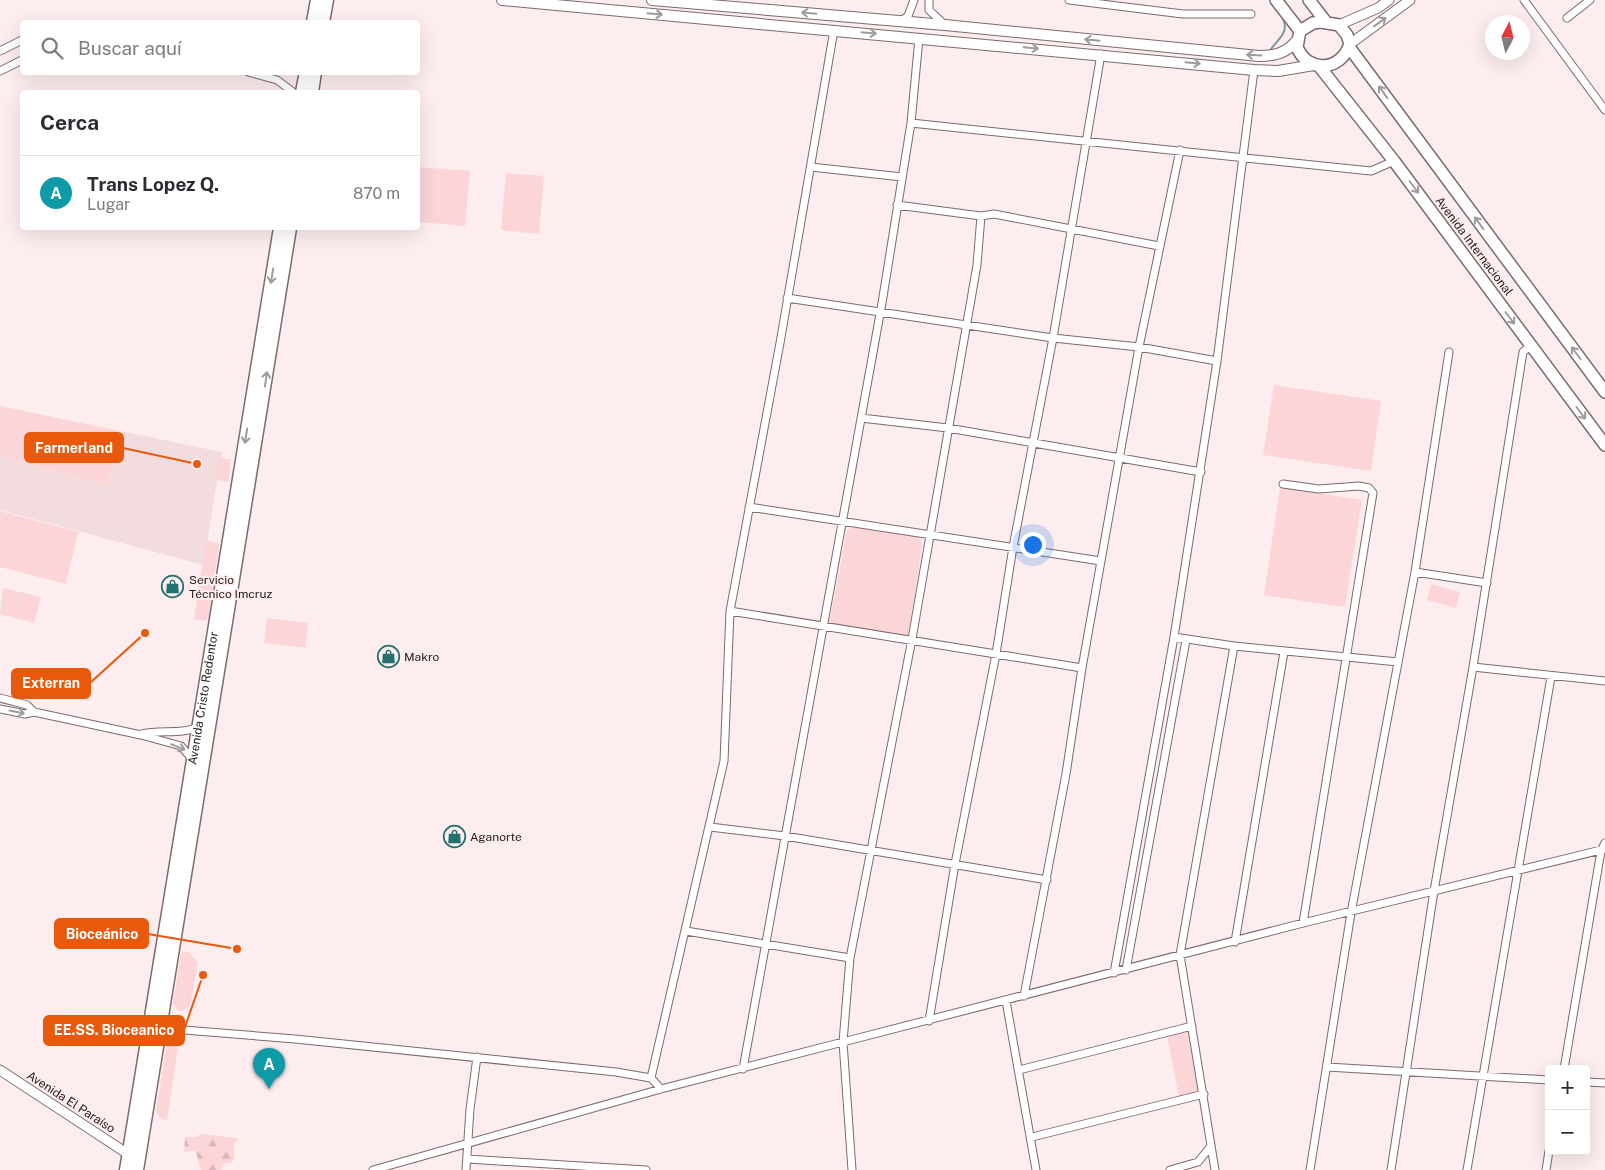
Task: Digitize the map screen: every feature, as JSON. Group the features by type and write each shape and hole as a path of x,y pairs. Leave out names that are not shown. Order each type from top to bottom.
{"highway":[{"path":"313,20 317,0"},
{"path":"323,20 327,0"},
{"path":"302,90 305,75"},
{"path":"312,90 315,75"},
{"name":"Avenida Cristo Redentor","path":"126,1170 280,230"},
{"name":"Avenida Cristo Redentor","path":"136,1170 290,230"}],"main road":[{"path":"502,0 1101,54 1254,70 1278,71 1338,62 1344,57 1350,45 1348,35 1339,25 1326,22 1313,23 1298,35 1288,50 1272,56 1266,56 848,16 652,0"},
{"path":"634,0 634,12"},
{"path":"1276,0 1298,35 1299,53 1304,60 1317,66"},
{"path":"1309,0 1326,22"},
{"path":"846,31 848,16"},
{"path":"989,44 992,30"},
{"name":"Avenida Internacional","path":"1350,45 1605,392"},
{"name":"Avenida Internacional","path":"1317,66 1394,161 1605,444"}],"street":[{"path":"901,21 908,16 914,0"},
{"path":"929,0 929,10 945,25"},
{"path":"1069,0 1183,14 1251,14"},
{"path":"1339,25 1378,8 1389,0"},
{"path":"1350,45 1410,0"},
{"path":"1524,0 1605,110"},
{"path":"1567,18 1590,0"},
{"path":"651,1078 724,761 730,611 834,30"},
{"path":"743,1068 764,943 824,625 841,520 880,311 911,123 919,38"},
{"path":"0,51 20,41"},
{"path":"929,1021 955,864 996,654 1013,547 1054,338 1084,141 1101,54"},
{"path":"0,70 20,61"},
{"path":"1114,973 1174,637 1200,472 1217,361 1254,70"},
{"path":"259,75 278,80 290,90"},
{"path":"911,123 1371,171 1394,161"},
{"path":"1024,996 1066,774 1082,668 1139,347 1180,150"},
{"path":"811,167 902,177"},
{"path":"897,205 981,216 994,214 1054,224 1070,230 1159,246"},
{"path":"852,1170 843,1042 850,958 912,639 977,265 981,216"},
{"path":"787,298 1054,338 1139,347 1217,361"},
{"path":"1391,1170 1434,891 1487,583 1524,352 1531,345"},
{"path":"1310,1170 1351,913 1415,572 1449,352"},
{"path":"861,418 948,428 1200,472"},
{"path":"1283,484 1319,489 1359,486 1369,488 1374,494 1303,924"},
{"path":"749,507 1101,561"},
{"path":"1415,572 1487,583"},
{"path":"730,611 1082,668"},
{"path":"1174,637 1284,652 1348,656 1398,662"},
{"path":"1126,970 1186,640"},
{"path":"1215,1170 1180,955 1234,646"},
{"path":"1234,942 1284,652"},
{"path":"1473,666 1551,677 1605,682"},
{"path":"1467,1170 1551,677"},
{"path":"0,698 28,705 34,712"},
{"path":"0,709 25,714 34,712 140,734 181,746 187,750 194,761"},
{"path":"140,734 154,731 190,732 200,726"},
{"path":"710,827 785,836 1047,880"},
{"path":"1565,1065 1605,843"},
{"path":"373,1170 661,1089 1180,955 1603,850"},
{"path":"686,931 850,958"},
{"path":"1006,1000 1032,1137 1036,1170"},
{"path":"1019,1070 1192,1026"},
{"path":"158,1028 295,1039 616,1072 651,1078 661,1089"},
{"path":"466,1170 477,1057"},
{"path":"1327,1067 1545,1080"},
{"name":"Avenida El Paraíso","path":"0,1070 128,1154"},
{"path":"1590,1082 1605,1082"},
{"path":"1032,1137 1204,1094"},
{"path":"1170,1170 1198,1162 1211,1146"},
{"path":"1546,1170 1548,1155"},
{"path":"467,1159 646,1170"}],"shaded area":[{"path":"115,430 222,452 203,565 0,510 0,456 107,486"}],"green space":[{"path":"420,167 470,171 465,226 420,222"},
{"path":"506,173 544,176 539,234 501,230"},
{"path":"1274,385 1381,401 1371,471 1263,455"},
{"path":"0,406 115,430 108,486 0,456"},
{"path":"220,458 231,459 228,482 216,480"},
{"path":"1280,487 1362,500 1345,607 1264,595"},
{"path":"0,511 78,532 66,584 0,567"},
{"path":"854,527 916,536 921,540 922,546 907,637 829,624 847,530"},
{"path":"206,540 219,544 209,618 204,621 194,619"},
{"path":"1431,584 1460,592 1456,608 1427,600"},
{"path":"3,588 41,597 34,623 0,614"},
{"path":"267,618 308,623 305,648 264,643"},
{"path":"188,951 198,963 190,1006 182,1011 178,1010 173,1004 181,953"},
{"path":"1185,1031 1190,1033 1199,1091 1179,1098 1167,1035"},
{"path":"173,1041 179,1041 167,1120 162,1119 156,1112 166,1047"},
{"path":"200,1134 238,1138 234,1145 234,1159 230,1163 225,1163 221,1170 201,1170 195,1150 184,1153 185,1137 197,1137"}],"waterway":[{"path":"1269,52 1284,31 1285,27 1282,16"}],"place":[{"name":"Farmerland","path":"197,464"},
{"name":"Servicio Técnico Imcruz","path":"173,587"},
{"name":"Exterran","path":"145,633"},
{"name":"Makro","path":"388,657"},
{"name":"Aganorte","path":"454,837"},
{"name":"Bioceánico","path":"237,949"},
{"name":"EE.SS. Bioceanico","path":"203,975"},
{"name":"Trans Lopez Q.","path":"269,1089"}]}
